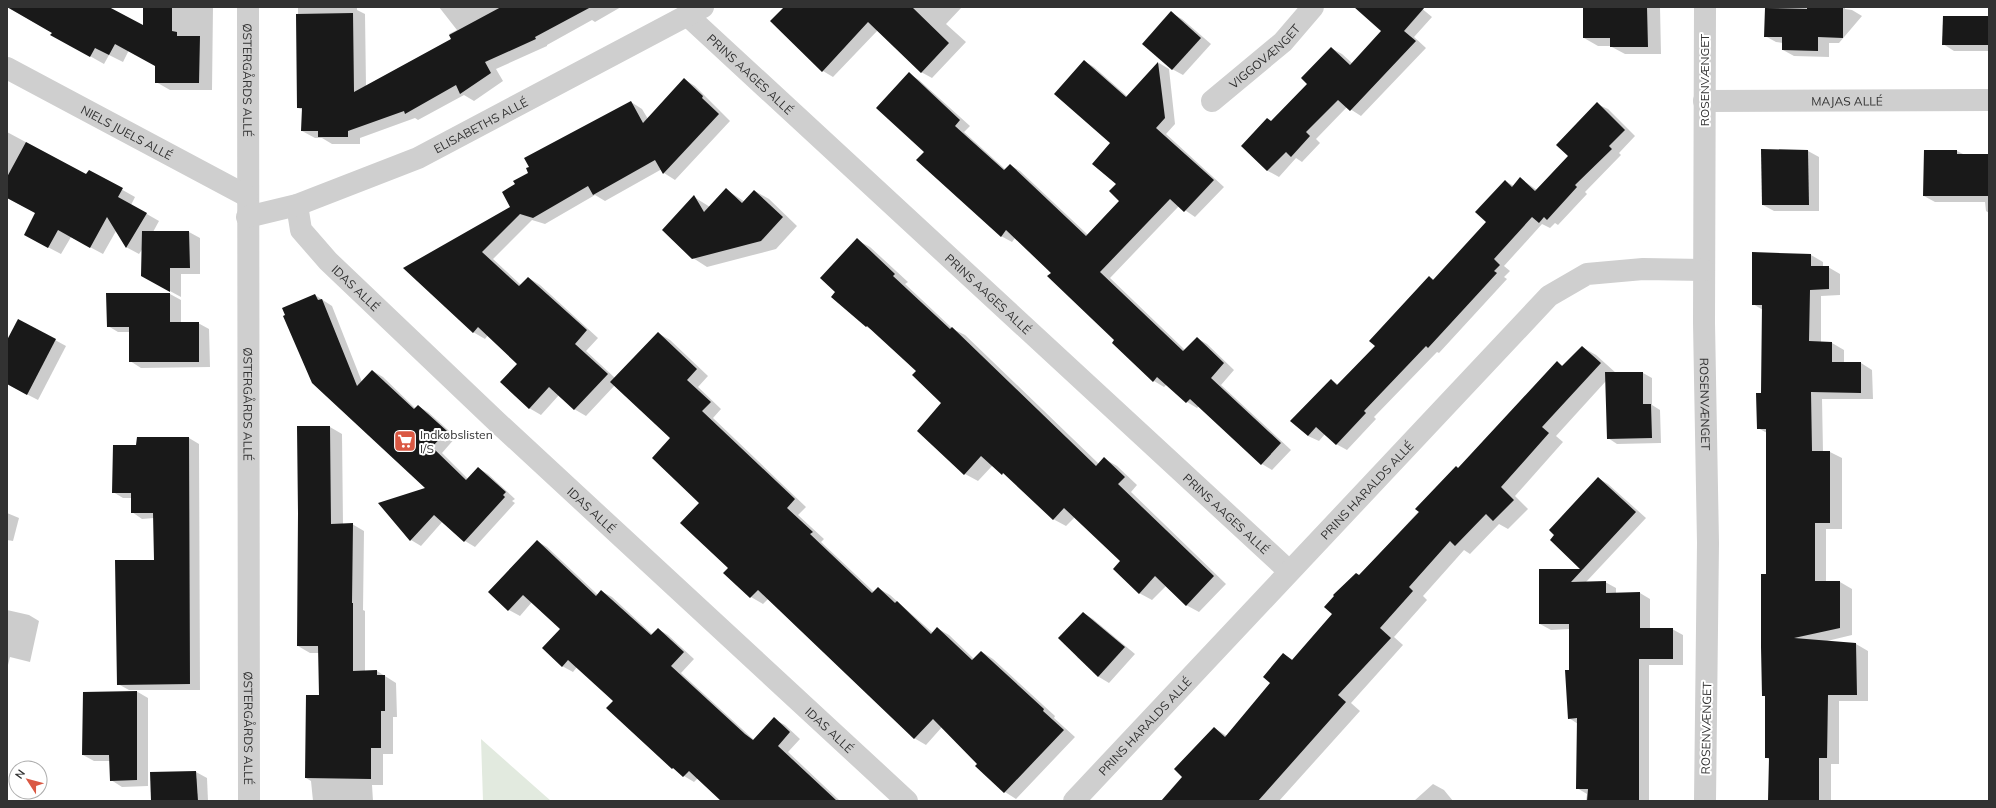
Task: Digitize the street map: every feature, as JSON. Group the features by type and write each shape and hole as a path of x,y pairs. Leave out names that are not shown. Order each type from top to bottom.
{"street":[{"name":"ØSTERGÅRDS ALLÉ","path":"248,7 247,206 249,801"},
{"name":"VIGGOVÆNGET","path":"1212,101 1283,42 1313,7"},
{"name":"ROSENVÆNGET","path":"1705,7 1704,270 1708,543 1705,801"},
{"name":"ELISABETHS ALLÉ","path":"247,206 298,205 418,158 695,11"},
{"name":"PRINS AAGES ALLÉ","path":"695,11 1289,571"},
{"name":"NIELS JUELS ALLÉ","path":"7,68 247,206"},
{"name":"MAJAS ALLÉ","path":"1704,101 1989,100"},
{"name":"IDAS ALLÉ","path":"298,205 301,230 328,261 496,421 907,801"},
{"name":"PRINS HARALDS ALLÉ","path":"1074,801 1549,296 1587,274 1643,269 1704,270"}],"shaded area":[{"path":"481,739 551,801 483,801"}],"building":[{"path":"7,7 109,7 143,25 143,7 172,7 172,31 177,32 177,36 200,36 199,83 155,83 155,66 115,44 109,55 95,48 90,57 50,35 52,33"},
{"path":"501,7 591,7 535,37 536,39 485,62 491,73 460,94 456,85 405,114 404,111 348,131 348,137 318,137 318,131 301,131 302,108 297,108 296,14 353,13 354,92 451,39 449,35"},
{"path":"784,7 912,7 949,43 921,73 868,22 822,72 770,21"},
{"path":"1354,7 1425,7 1404,31 1416,41 1350,111 1338,100 1306,132 1310,136 1291,157 1286,152 1267,171 1241,146 1267,118 1271,121 1307,84 1301,78 1331,47 1350,65 1381,31"},
{"path":"1647,7 1648,47 1610,47 1610,38 1583,38 1583,8"},
{"path":"1807,7 1843,8 1843,38 1818,37 1818,51 1782,50 1782,37 1764,37 1765,8 1807,9"},
{"path":"1171,11 1201,38 1172,70 1142,44"},
{"path":"1943,16 1989,16 1989,45 1942,45"},
{"path":"1084,60 1126,97 1158,62 1165,118 1156,128 1214,180 1184,212 1170,199 1100,272 1183,351 1197,337 1224,363 1211,378 1281,443 1261,465 1190,399 1186,403 1157,377 1153,382 1112,343 1114,340 1047,276 1051,273 1006,230 1001,237 916,160 924,152 876,108 909,72 960,120 955,126 1004,170 1010,164 1086,236 1119,201 1109,191 1116,184 1092,164 1110,143 1054,94"},
{"path":"684,78 719,114 663,174 655,160 593,195 588,186 533,218 520,214 482,252 519,286 528,277 587,330 575,344 608,374 574,410 549,387 529,409 500,382 517,364 478,327 473,333 403,268 510,207 502,192 515,184 513,181 528,173 526,168 529,167 524,158 631,101 643,123"},
{"path":"1597,102 1625,130 1609,146 1612,149 1575,185 1577,187 1547,220 1544,217 1539,223 1532,217 1494,259 1500,265 1494,271 1497,273 1428,348 1426,346 1364,411 1366,413 1336,445 1316,427 1308,436 1290,421 1331,379 1337,385 1375,346 1369,341 1429,276 1433,280 1486,222 1475,212 1505,180 1512,187 1520,177 1535,191 1568,156 1556,145"},
{"path":"26,142 86,174 89,170 123,188 118,197 147,213 126,248 107,217 90,248 58,230 48,248 24,235 35,213 7,198 7,177"},
{"path":"1761,149 1808,150 1809,205 1762,205"},
{"path":"1924,150 1957,150 1957,154 1989,154 1989,196 1923,196"},
{"path":"726,188 742,203 754,190 783,217 761,241 692,259 662,230 694,195 704,212"},
{"path":"142,231 189,231 190,268 170,268 170,292 141,276"},
{"path":"857,238 895,274 893,276 950,329 952,327 1096,466 1104,457 1125,477 1118,484 1214,576 1186,606 1155,576 1139,594 1113,569 1120,561 1064,508 1053,520 1003,473 1002,475 981,456 964,475 917,431 941,403 912,375 916,371 867,326 866,327 831,297 835,292 820,278"},
{"path":"1752,252 1811,254 1811,266 1829,266 1829,289 1810,290 1809,341 1832,342 1832,362 1861,362 1861,393 1811,392 1812,451 1830,451 1830,523 1815,523 1815,581 1840,581 1840,628 1794,638 1856,643 1857,695 1828,695 1827,758 1819,758 1819,801 1768,801 1769,758 1765,758 1765,696 1762,696 1761,647 1761,574 1766,574 1766,429 1757,429 1756,393 1761,393 1762,305 1752,305"},
{"path":"106,293 170,293 170,322 199,322 199,362 129,362 129,327 107,327"},
{"path":"315,294 318,300 322,299 357,386 372,370 414,409 418,405 447,431 432,447 466,480 478,467 506,492 503,495 505,497 464,542 434,515 410,541 378,503 425,488 312,383 283,316 285,315 282,308"},
{"path":"18,319 56,339 27,395 7,384 7,340"},
{"path":"658,332 697,369 687,380 711,402 702,411 795,499 787,508 813,532 810,534 872,593 878,587 895,603 897,601 931,634 937,627 972,660 981,651 1044,709 1043,711 1064,730 1004,793 975,766 977,764 933,719 914,739 758,590 750,598 723,573 728,568 680,523 699,503 652,458 670,438 610,382"},
{"path":"1582,346 1601,363 1542,427 1549,433 1501,487 1514,500 1493,521 1486,514 1455,546 1450,541 1409,587 1413,591 1380,628 1391,638 1338,695 1346,702 1258,801 1161,801 1182,777 1174,769 1214,727 1225,737 1270,683 1263,677 1283,653 1292,660 1332,614 1324,607 1334,596 1333,595 1356,573 1359,575 1419,512 1415,509 1456,466 1458,468 1557,361 1562,366"},
{"path":"1605,372 1643,372 1643,404 1651,404 1652,438 1607,439"},
{"path":"297,426 330,426 331,524 353,523 353,671 377,670 377,675 385,675 385,711 381,711 381,748 371,748 371,779 305,778 306,695 319,695 318,646 297,646"},
{"path":"137,437 189,437 190,684 117,685 115,560 154,560 153,513 131,513 131,493 112,493 113,445 136,445"},
{"path":"1598,477 1636,512 1571,582 1606,581 1606,593 1640,592 1640,628 1673,628 1673,659 1639,659 1639,801 1587,801 1588,789 1576,789 1577,718 1568,719 1565,670 1569,670 1569,624 1539,624 1539,569 1580,569 1550,540 1554,535 1549,530"},
{"path":"537,540 596,596 601,590 651,635 658,628 684,652 671,666 753,740 774,717 790,732 778,746 837,801 721,801 689,771 683,777 673,768 672,769 606,708 613,701 568,660 562,667 542,648 560,629 523,595 508,611 488,592"},
{"path":"1083,612 1125,647 1098,677 1058,638"},
{"path":"137,691 137,780 110,781 109,755 82,755 83,692"},
{"path":"196,771 198,801 151,801 150,772"}],"place":[{"name":"Indkøbslisten I/S","path":"405,441"}]}
